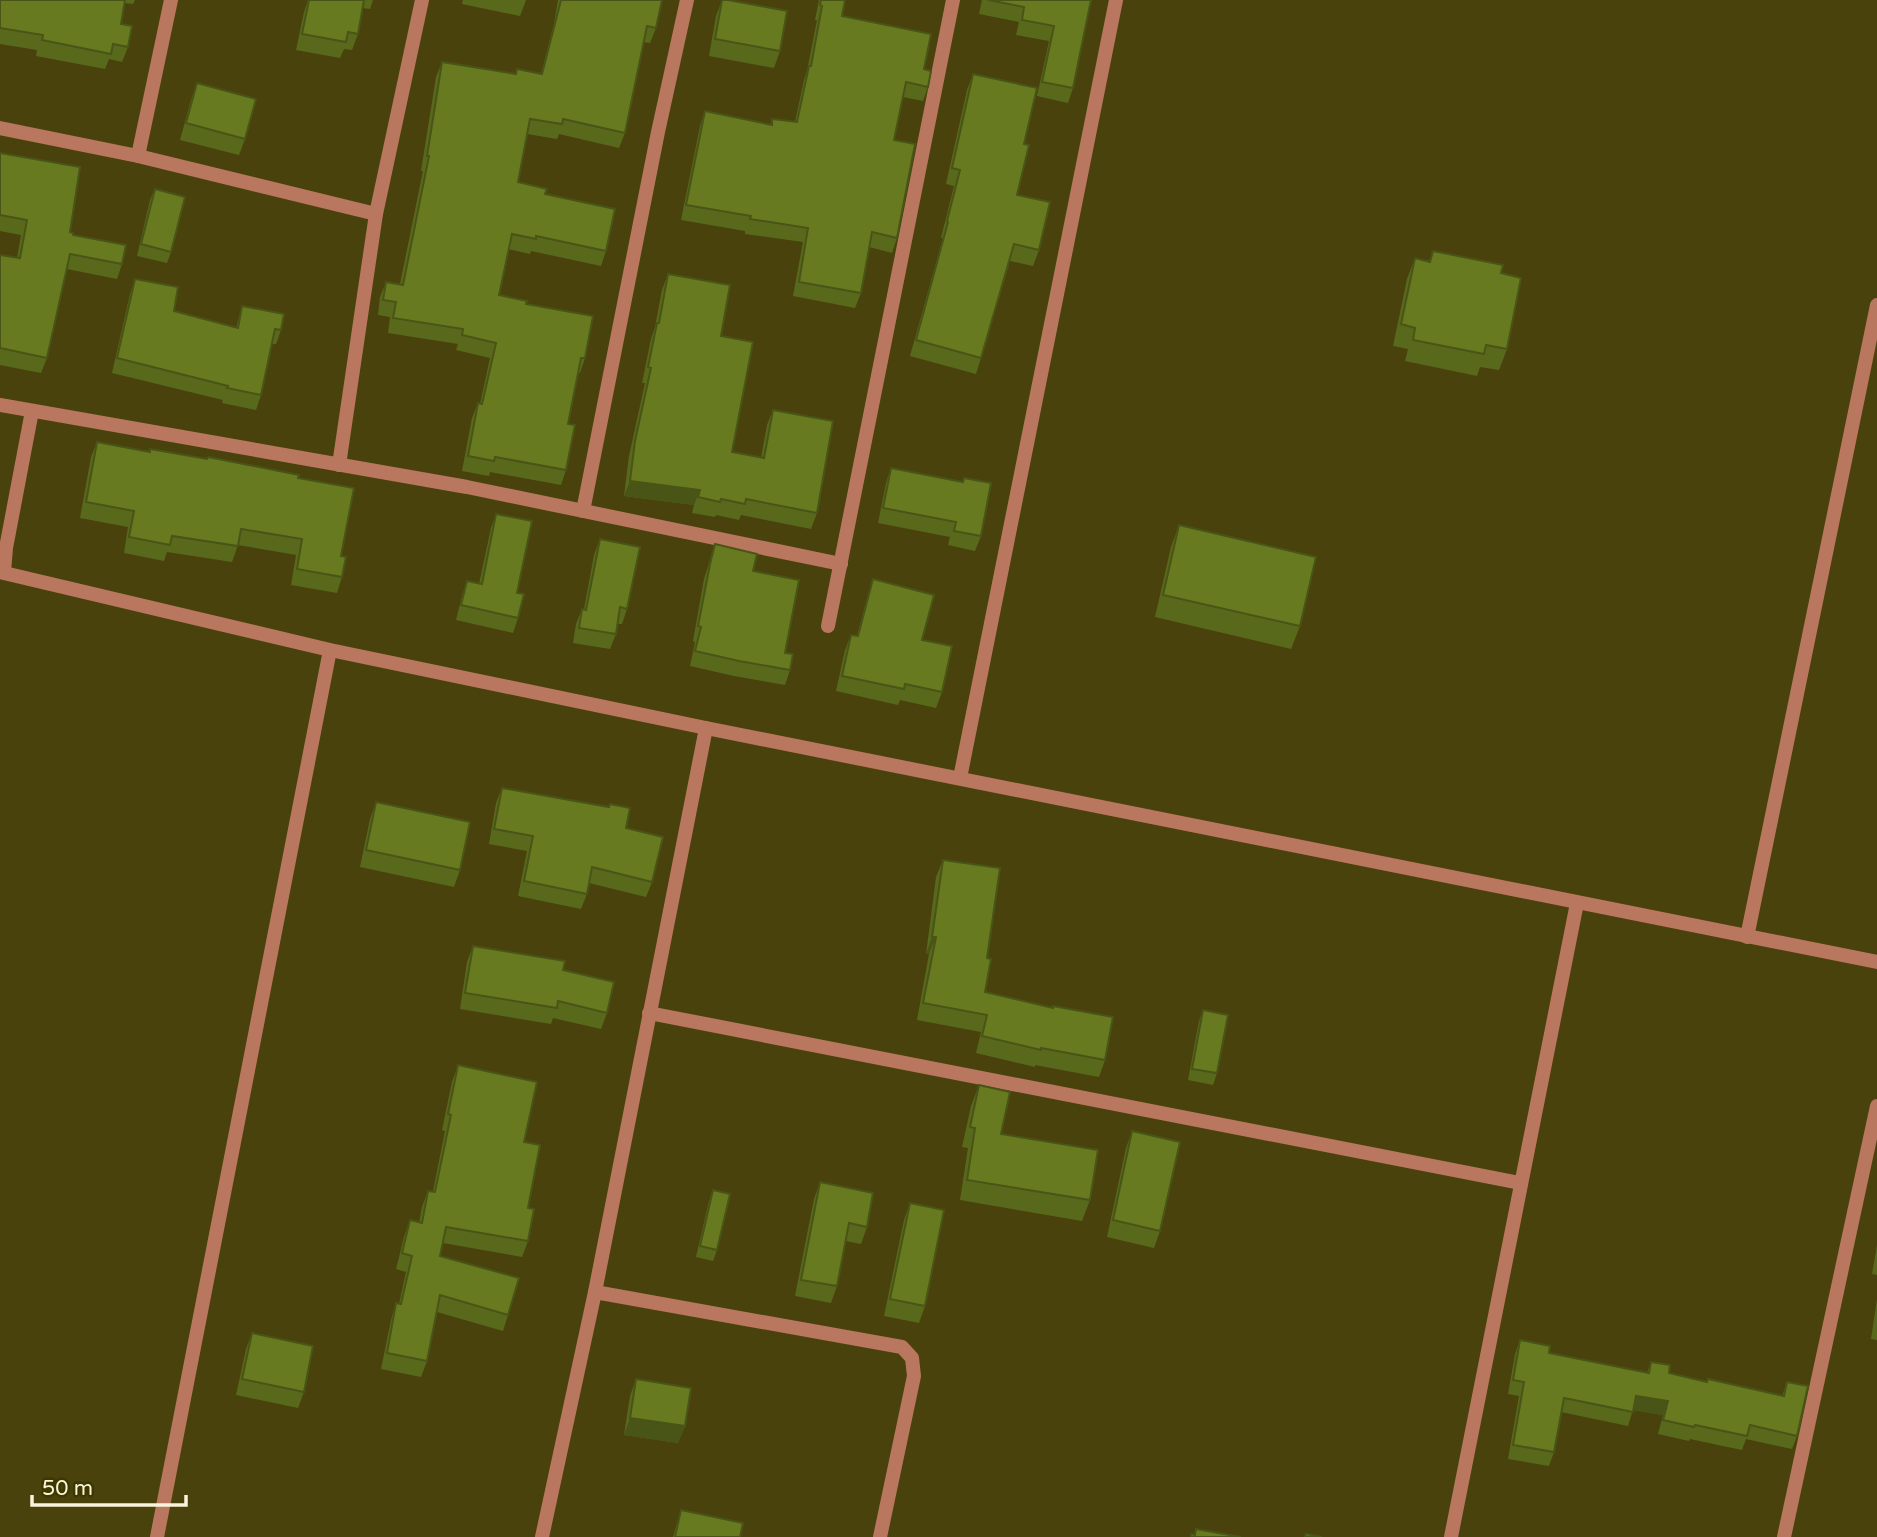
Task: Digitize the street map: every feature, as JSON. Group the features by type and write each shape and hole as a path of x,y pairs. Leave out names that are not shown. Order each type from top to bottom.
{"street":[{"path":"138,156 171,0"},
{"path":"339,465 376,214 422,0"},
{"path":"583,510 687,0"},
{"path":"828,626 953,0"},
{"path":"960,778 1116,0"},
{"path":"0,128 138,156 376,214"},
{"path":"1747,937 1877,305"},
{"path":"0,405 467,487 841,564"},
{"path":"32,411 2,572 330,650 706,728 1877,962"},
{"path":"157,1537 330,650"},
{"path":"542,1537 595,1292 706,728"},
{"path":"1451,1537 1577,903"},
{"path":"649,1013 1520,1184"},
{"path":"1784,1537 1877,1106"},
{"path":"595,1292 902,1347 912,1358 914,1376 880,1537"}],"building":[{"path":"0,0 125,0 121,24 132,26 128,47 113,44 111,54 42,40 43,35 0,28"},
{"path":"309,0 364,0 358,34 348,32 346,42 302,34"},
{"path":"561,0 662,0 656,28 647,26 625,133 563,119 562,124 530,119 518,182 547,189 545,194 615,209 606,251 536,236 536,239 512,234 499,295 527,301 526,304 593,316 585,358 581,358 568,424 575,425 566,470 495,457 494,461 468,456 478,403 482,404 496,343 462,335 463,329 393,318 396,302 383,300 386,282 403,285 429,156 442,62 516,74 517,69 542,74"},
{"path":"722,0 787,11 780,51 715,39"},
{"path":"821,0 845,0 842,16 931,34 924,69 931,71 928,87 906,82 894,140 915,144 897,238 872,232 861,293 799,282 808,228 686,205 705,111 772,125 772,119 797,122 811,66"},
{"path":"988,0 1091,0 1073,88 1042,82 1054,26 1022,20 1024,7"},
{"path":"973,74 1037,88 1024,144 1029,145 1017,195 1050,202 1039,250 1014,244 981,358 916,340 960,170 952,168"},
{"path":"197,83 256,99 245,139 186,123"},
{"path":"0,153 80,167 70,232 73,235 126,245 122,264 70,254 47,358 0,348 0,255 20,258 27,220 0,215"},
{"path":"155,189 185,197 171,252 141,244"},
{"path":"1433,251 1503,265 1501,273 1521,278 1507,349 1486,345 1484,354 1413,340 1415,328 1401,324 1415,258 1430,262"},
{"path":"668,274 730,285 721,336 753,342 732,452 764,458 773,410 833,421 817,513 746,499 745,504 721,499 720,502 698,497 700,490 630,481 635,441 651,368 648,367"},
{"path":"135,279 178,287 174,311 238,328 242,306 284,314 281,330 275,329 261,395 117,358"},
{"path":"97,442 150,452 150,449 207,459 208,457 354,488 341,556 346,557 342,577 297,569 302,539 241,529 238,546 172,536 170,545 129,537 134,511 86,502"},
{"path":"891,468 963,482 964,478 991,483 981,536 954,531 956,522 883,508"},
{"path":"496,514 532,521 517,593 524,594 518,618 461,605 467,581 482,584"},
{"path":"1179,525 1316,557 1300,626 1163,595"},
{"path":"600,539 640,547 627,609 620,607 616,634 579,628 582,609 586,610"},
{"path":"715,544 757,554 753,571 799,580 785,653 793,654 790,670 695,651"},
{"path":"873,579 934,595 922,640 952,646 942,692 905,684 904,689 842,676 851,635 858,636"},
{"path":"502,788 609,807 610,804 630,808 626,828 663,837 652,882 592,867 587,894 524,881 533,836 494,829"},
{"path":"376,802 470,822 460,870 366,850"},
{"path":"943,860 1000,868 985,992 1053,1008 1113,1017 1105,1060 1041,1050 982,1036 987,1015 923,1003 936,937 932,937"},
{"path":"473,946 565,961 563,970 614,982 607,1013 558,1001 557,1008 465,993"},
{"path":"1203,1010 1228,1015 1217,1073 1192,1069"},
{"path":"458,1065 537,1082 524,1142 540,1145 528,1208 534,1209 528,1241 446,1227 440,1256 519,1278 508,1315 440,1295 427,1361 387,1353 396,1303 401,1304 412,1256 402,1253 410,1220 422,1223 428,1191 435,1192"},
{"path":"979,1085 1010,1092 1001,1134 1098,1150 1090,1200 967,1180 975,1128 970,1127"},
{"path":"1132,1131 1180,1142 1160,1231 1113,1220"},
{"path":"820,1182 873,1193 867,1227 849,1223 837,1286 801,1280"},
{"path":"713,1190 730,1194 717,1250 700,1246"},
{"path":"910,1203 944,1210 925,1306 890,1299"},
{"path":"252,1333 313,1346 304,1392 242,1379"},
{"path":"1520,1340 1550,1346 1549,1353 1649,1373 1651,1362 1670,1365 1669,1373 1784,1396 1787,1382 1808,1386 1797,1436 1750,1425 1747,1436 1663,1420 1668,1401 1636,1396 1633,1412 1564,1398 1554,1452 1513,1445 1524,1382 1513,1380"},
{"path":"636,1379 691,1388 685,1426 630,1418"},
{"path":"681,1510 743,1523 740,1537 675,1537"},
{"path":"1196,1529 1241,1537 1191,1537 1191,1534 1195,1535"}]}
